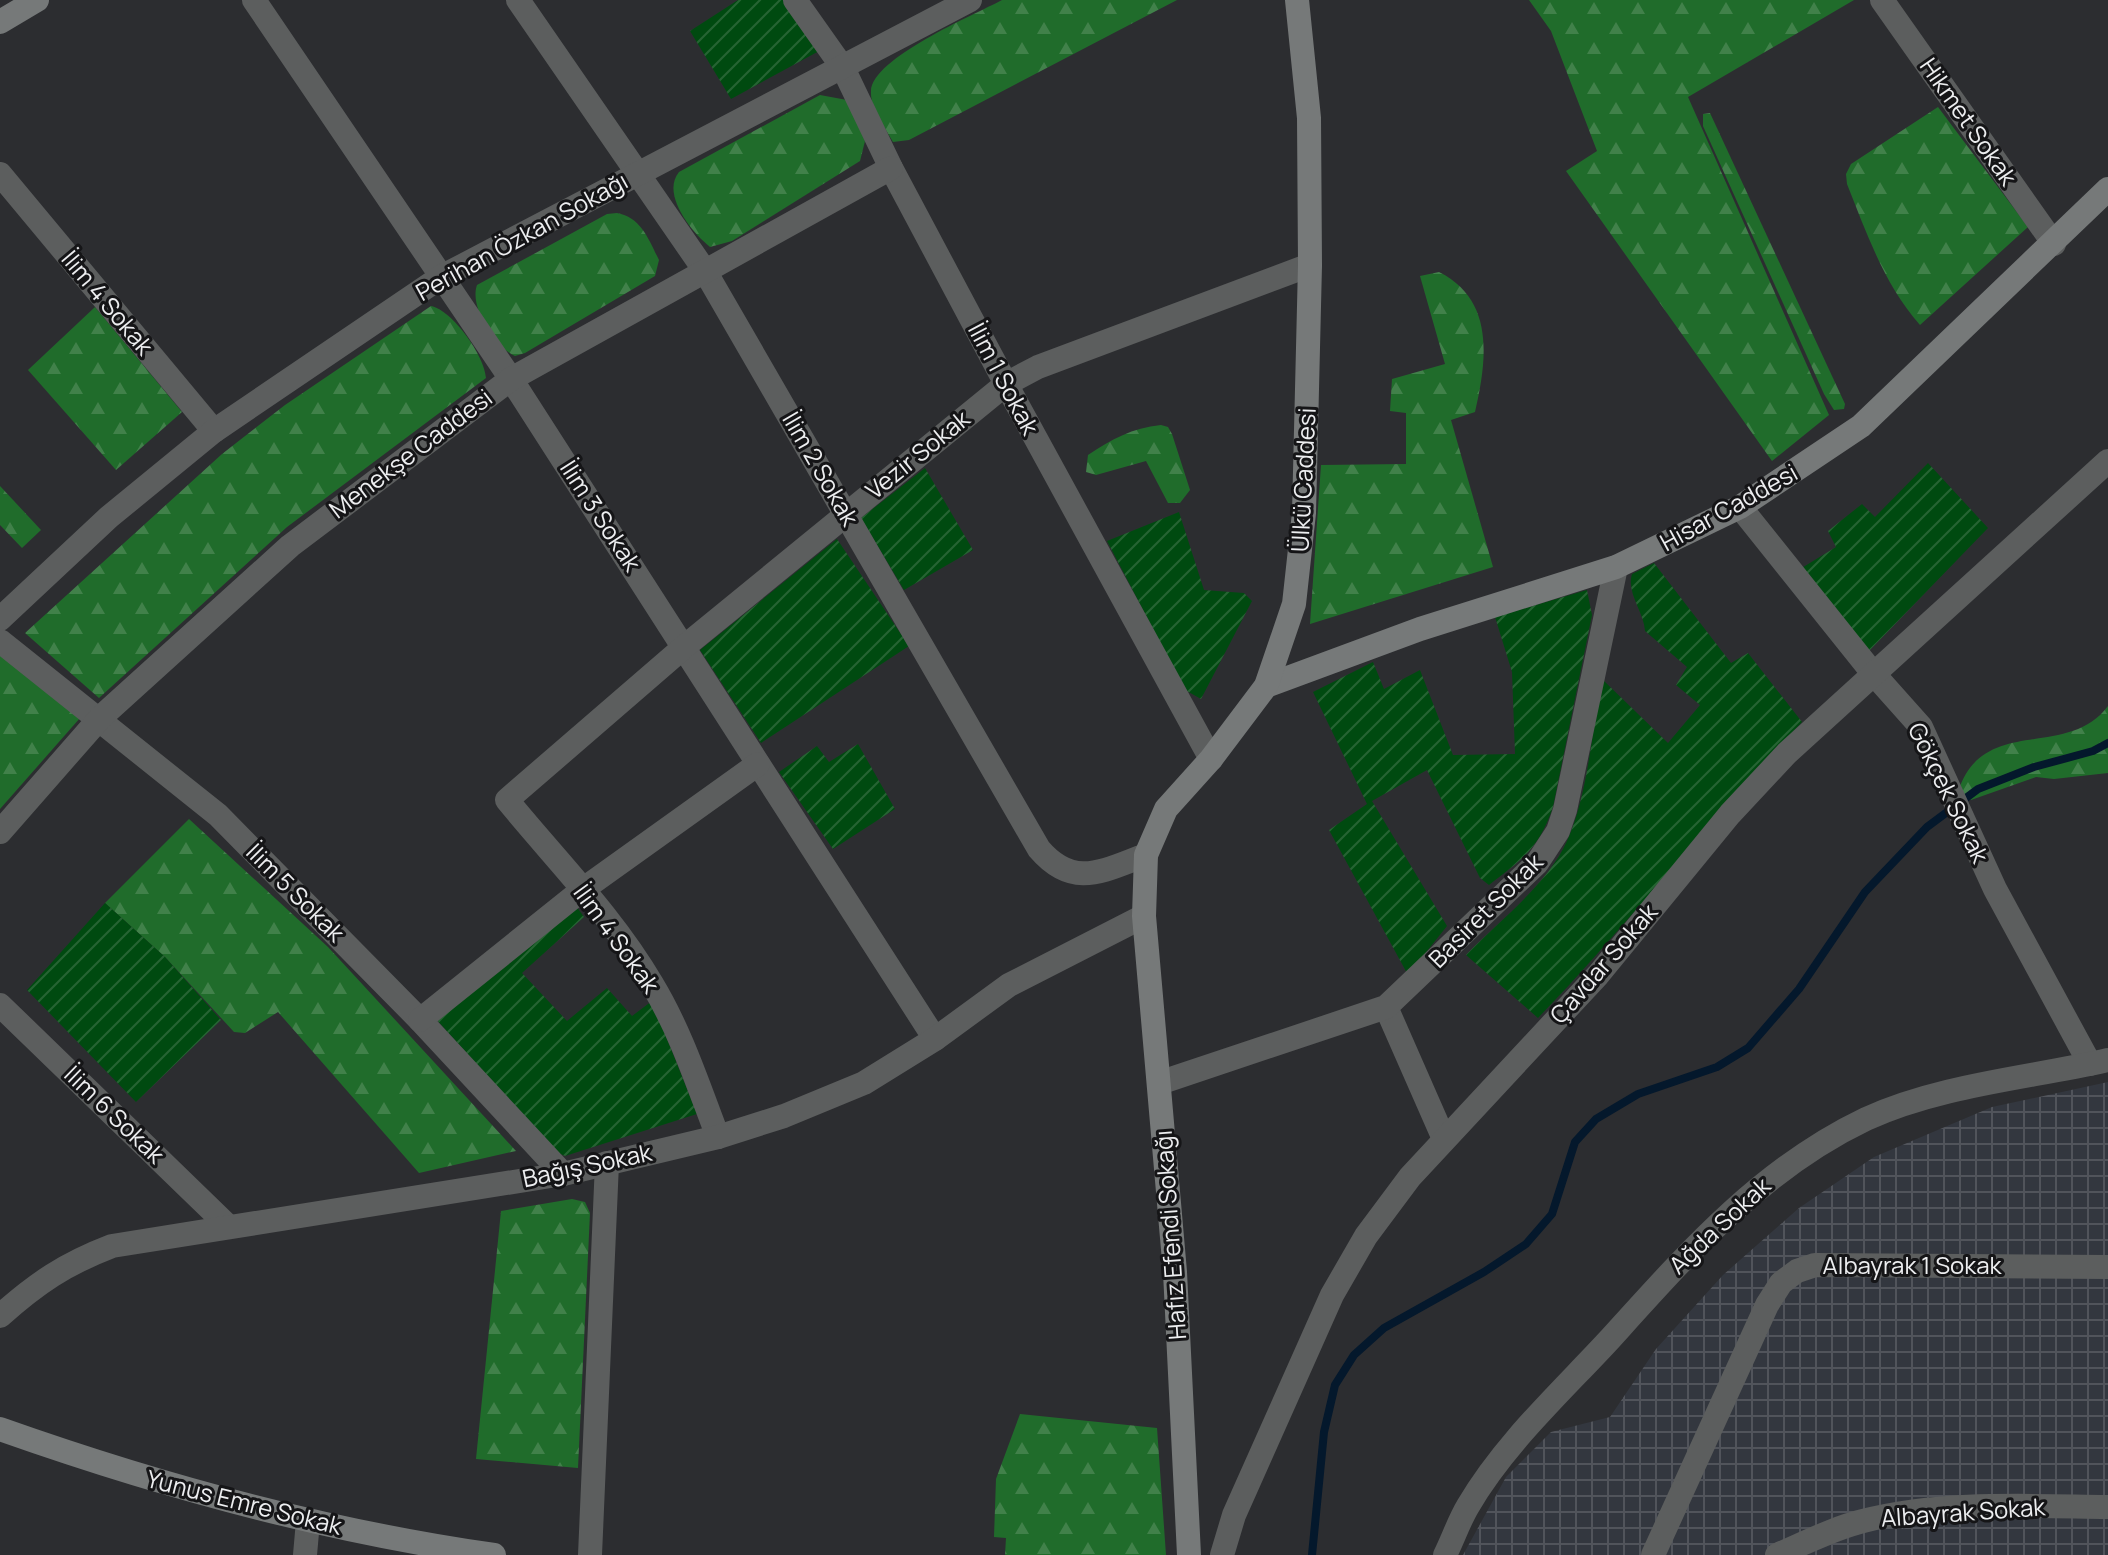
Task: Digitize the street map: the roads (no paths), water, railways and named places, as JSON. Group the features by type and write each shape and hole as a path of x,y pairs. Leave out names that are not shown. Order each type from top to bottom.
{"street":[{"path":"0,22 37,0"},
{"name":"İlim 3 Sokak","path":"254,0 511,379 935,1039"},
{"name":"İlim 2 Sokak","path":"518,0 705,271 1039,849 1052,865 1071,873 1094,873 1146,855"},
{"name":"İlim 1 Sokak","path":"795,0 843,68 891,168 1006,384 1211,759"},
{"name":"Perihan Özkan Sokağı","path":"0,619 109,517 214,431 441,277 970,0"},
{"name":"Ülkü Caddesi","path":"1144,916 1146,855 1166,809 1211,759 1266,686 1288,626 1299,563 1310,265 1309,118 1297,0"},
{"name":"Hikmet Sokak","path":"1882,0 2054,244"},
{"name":"Menekşe Caddesi","path":"0,832 100,718 290,546 511,379 891,168"},
{"name":"İlim 4 Sokak","path":"0,174 214,431"},
{"name":"Hisar Caddesi","path":"1266,686 1420,629 1616,567 1740,507 1861,426 2108,189"},
{"name":"Vezir Sokak","path":"507,800 684,647 1006,384 1038,367 1310,265"},
{"name":"Çavdar Sokak","path":"1222,1555 1234,1515 1346,1266 1385,1208 1444,1139 1598,975 1730,814 1787,753 1872,672 2108,461"},
{"name":"Gökçek Sokak","path":"1740,507 1872,672 1921,727 1964,827 2099,1062"},
{"name":"Basiret Sokak","path":"1159,1083 1386,1007 1537,863 1558,831 1616,567"},
{"name":"İlim 5 Sokak","path":"0,641 218,815 420,1020 563,1174"},
{"path":"420,1020 582,890 758,764"},
{"name":"İlim 4 Sokak","path":"507,800 634,955 680,1038 718,1137"},
{"name":"Bağış Sokak","path":"0,1316 36,1284 68,1263 112,1246 563,1174 718,1137 784,1116 864,1083 935,1039 1009,985 1144,916"},
{"name":"Hafız Efendi Sokağı","path":"1144,916 1176,1287 1189,1555"},
{"name":"İlim 6 Sokak","path":"0,1005 228,1226"},
{"path":"1386,1007 1444,1139"},
{"name":"Ağda Sokak","path":"1445,1555 1468,1506 1539,1417 1705,1235 1776,1174 1832,1137 1882,1113 1958,1091 2099,1062"},
{"path":"590,1555 607,1163"},
{"name":"Albayrak 1 Sokak","path":"1653,1555 1761,1316 1781,1283 1797,1271 1842,1263 2108,1267"},
{"name":"Yunus Emre Sokak","path":"0,1429 140,1476 308,1521 436,1551 494,1555"},
{"name":"Albayrak Sokak","path":"1777,1555 1858,1522 1884,1516 1960,1508 2108,1507"},
{"path":"305,1555 308,1521"}],"waterway":[{"path":"1312,1555 1324,1432 1335,1385 1354,1355 1384,1328 1484,1272 1526,1244 1552,1214 1575,1142 1596,1119 1638,1094 1717,1067 1748,1048 1799,989 1865,892 1927,827 1978,789 2034,767 2093,751 2108,743"}]}
